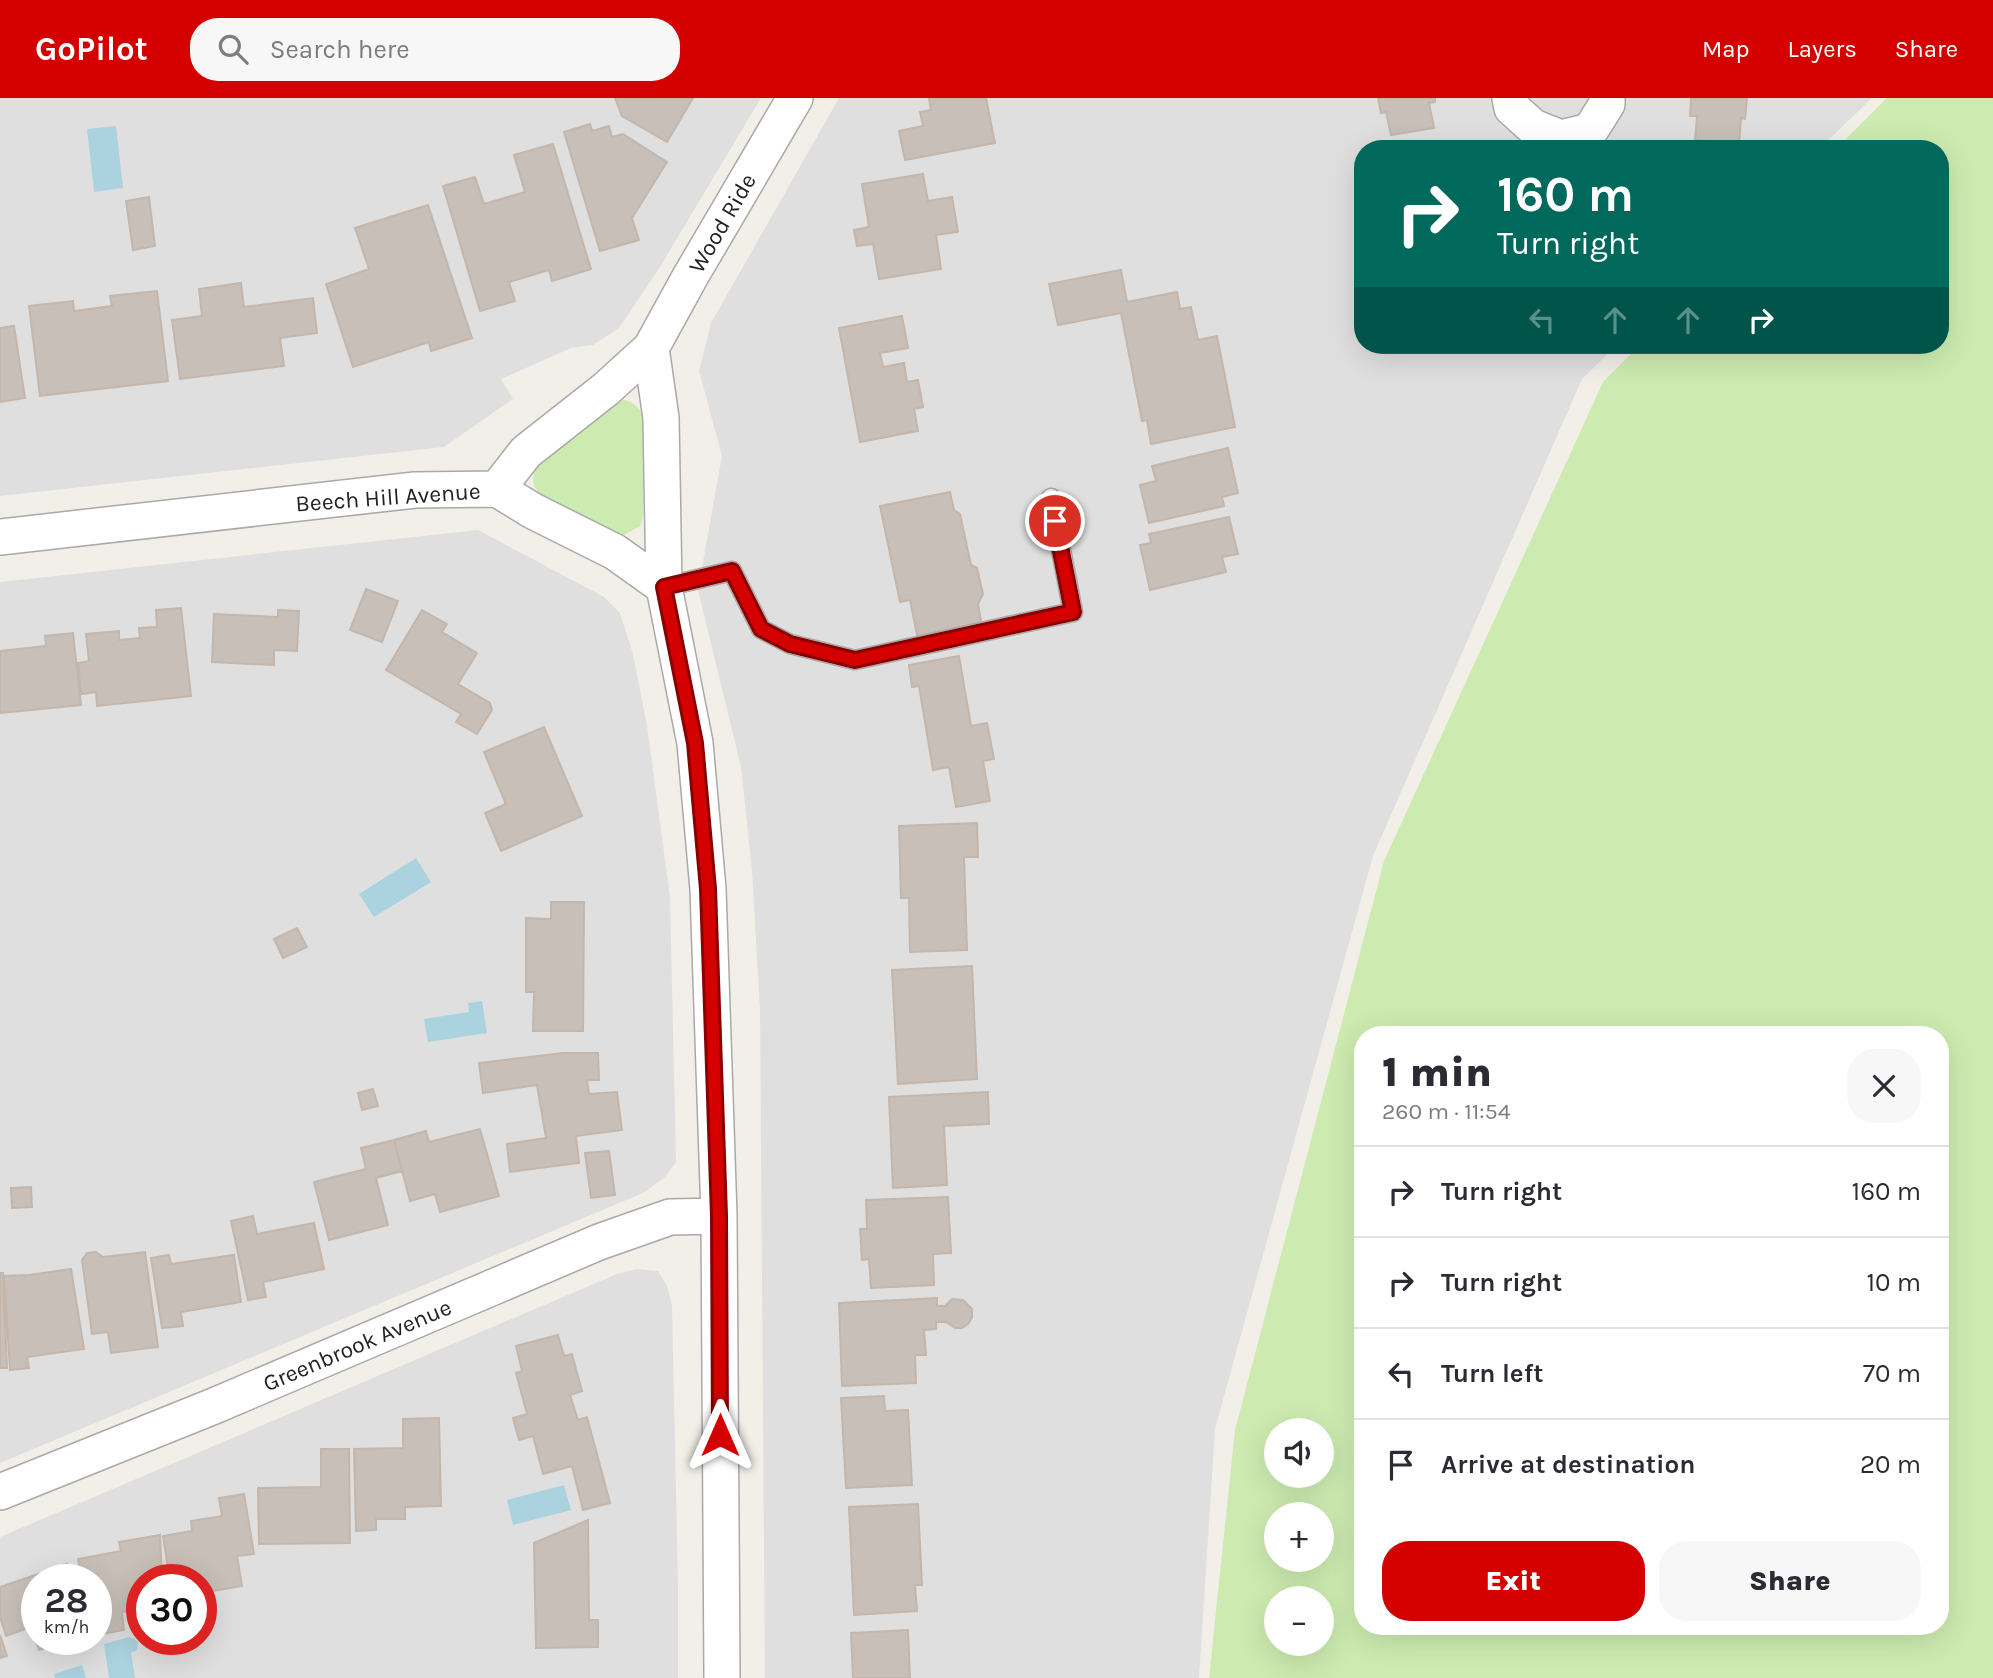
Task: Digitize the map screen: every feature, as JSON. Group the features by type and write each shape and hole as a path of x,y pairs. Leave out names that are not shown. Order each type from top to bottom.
{"street":[{"name":"Wood Ride","path":"497,489 526,452 651,348 690,276 795,98"},
{"path":"1510,98 1513,108 1533,127 1561,138 1590,131 1607,104 1607,98"},
{"path":"651,348 661,418 664,587 695,743 705,849 719,1216 722,1678"},
{"name":"Beech Hill Avenue","path":"0,537 415,490 497,489 533,511 614,552 664,587"},
{"name":"Greenbrook Avenue","path":"0,1492 214,1406 599,1242 670,1217 719,1216"}],"lane":[{"path":"664,587 732,571 761,629 790,644 855,660 1073,612 1051,498"}],"shaded area":[{"path":"0,98 761,98 660,267 619,328 593,345 571,348 501,379 513,399 444,447 0,496"},
{"path":"839,98 1872,98 1828,140 1354,140 1354,354 1608,354 1582,379 1373,856 1215,1429 1199,1678 765,1678 760,1009 752,871 741,767 698,590 722,456 699,371 711,323"},
{"path":"478,530 604,597 620,613 633,654 647,726 670,897 676,1162 666,1176 643,1193 0,1463 0,582"},
{"path":"636,1269 658,1271 667,1286 672,1306 678,1678 0,1678 0,1537 617,1274"}],"green space":[{"path":"1887,98 1993,98 1993,1678 1209,1678 1235,1430 1384,861 1603,382 1631,354 1949,354 1949,140 1845,140"},
{"path":"625,400 637,407 644,419 643,517 640,526 622,536 545,499 534,485 533,475 542,459 615,402"}],"water":[{"path":"116,126 123,188 94,192 87,129"},
{"path":"416,858 431,882 374,917 359,894"},
{"path":"482,1001 487,1033 428,1042 424,1019 469,1012 468,1003"},
{"path":"564,1485 571,1510 513,1525 507,1500"},
{"path":"126,1638 126,1655 131,1655 135,1678 109,1678 106,1655 112,1655 112,1642"},
{"path":"82,1665 86,1678 55,1678 54,1674"}],"building":[{"path":"615,98 693,98 667,142 622,116"},
{"path":"929,98 986,98 995,143 905,160 899,131 923,126 920,112 931,110"},
{"path":"1378,98 1435,98 1435,102 1429,103 1434,128 1391,135 1386,112 1381,113"},
{"path":"1691,98 1747,98 1745,119 1741,118 1739,140 1695,140 1697,116 1690,116"},
{"path":"590,124 592,131 609,126 612,137 623,134 667,162 632,218 639,240 600,251 564,132"},
{"path":"553,144 591,269 552,281 549,270 509,282 515,301 480,311 443,186 475,177 484,204 525,192 514,155"},
{"path":"923,174 928,201 952,197 958,232 936,235 941,269 879,279 873,244 857,246 854,230 869,227 862,184"},
{"path":"149,197 155,246 133,250 126,201"},
{"path":"428,205 472,338 431,351 429,342 353,367 326,284 369,269 355,228"},
{"path":"1121,270 1127,302 1177,292 1180,309 1191,307 1198,340 1217,336 1235,427 1151,444 1147,420 1142,421 1121,313 1058,325 1049,284"},
{"path":"241,283 244,307 313,298 317,333 280,338 284,366 180,379 172,320 202,316 199,289"},
{"path":"157,291 168,381 40,396 29,306 73,301 74,311 112,306 110,296"},
{"path":"902,316 908,348 880,353 883,367 904,363 907,382 918,380 923,407 914,409 918,431 860,442 839,328"},
{"path":"14,326 25,398 0,402 0,328"},
{"path":"1228,448 1238,493 1222,497 1224,506 1149,523 1140,485 1156,481 1152,466"},
{"path":"950,492 954,510 960,514 971,565 977,568 983,594 978,604 982,626 918,639 910,600 900,602 880,506"},
{"path":"1229,517 1238,554 1222,557 1226,572 1150,590 1140,545 1151,543 1149,534"},
{"path":"366,589 398,601 382,642 350,630"},
{"path":"181,608 191,696 97,706 96,692 81,694 78,663 89,661 86,634 119,631 119,640 140,638 139,628 157,627 156,610"},
{"path":"278,610 299,611 297,651 274,650 274,665 212,662 214,614 278,617"},
{"path":"422,610 447,624 442,632 477,653 458,684 490,703 492,710 477,734 456,722 461,714 386,670"},
{"path":"73,633 81,705 0,713 0,651 46,646 45,636"},
{"path":"959,656 971,726 987,723 994,759 983,761 990,801 956,807 949,767 933,770 919,686 912,687 909,665"},
{"path":"544,727 582,816 501,851 485,813 506,804 484,752"},
{"path":"977,823 978,857 964,857 967,950 910,952 909,898 901,898 899,826"},
{"path":"551,902 584,902 583,1031 533,1031 534,992 526,992 526,918 551,919"},
{"path":"297,928 307,947 283,958 274,939"},
{"path":"972,966 977,1079 898,1084 892,970"},
{"path":"563,1053 598,1053 599,1080 587,1080 589,1094 617,1092 622,1130 576,1136 579,1163 510,1172 507,1144 546,1138 537,1085 483,1093 479,1063"},
{"path":"373,1089 378,1106 362,1110 358,1093"},
{"path":"988,1092 989,1124 944,1126 947,1185 893,1188 889,1097"},
{"path":"480,1129 499,1196 440,1212 435,1194 410,1201 394,1140 426,1131 429,1142"},
{"path":"394,1140 402,1171 376,1178 388,1225 329,1240 314,1182 366,1169 361,1148"},
{"path":"609,1151 615,1195 591,1198 585,1153"},
{"path":"31,1187 32,1207 12,1208 11,1188"},
{"path":"948,1197 951,1253 933,1254 934,1285 871,1288 869,1259 862,1260 860,1229 867,1229 866,1200"},
{"path":"253,1216 257,1234 314,1223 324,1269 263,1282 266,1297 248,1300 231,1221"},
{"path":"96,1252 103,1257 145,1252 158,1347 111,1353 108,1332 92,1334 82,1260 87,1253"},
{"path":"169,1255 171,1264 234,1255 241,1302 181,1312 183,1326 162,1328 151,1258"},
{"path":"71,1269 84,1349 27,1357 29,1368 10,1370 4,1276"},
{"path":"0,1273 3,1273 7,1368 0,1368"},
{"path":"937,1298 937,1306 945,1306 952,1299 963,1300 972,1309 972,1318 962,1328 955,1328 946,1322 936,1322 936,1329 924,1330 926,1355 915,1355 916,1383 842,1386 839,1303"},
{"path":"558,1335 564,1356 572,1354 582,1391 570,1395 578,1420 587,1417 610,1503 583,1510 572,1466 543,1474 533,1436 519,1440 513,1418 527,1414 516,1373 522,1371 516,1346"},
{"path":"884,1396 885,1411 908,1410 912,1485 846,1488 841,1398"},
{"path":"439,1418 441,1506 405,1507 405,1519 376,1519 376,1530 356,1531 354,1449 403,1448 403,1419"},
{"path":"321,1449 349,1449 350,1543 259,1544 258,1488 321,1487"},
{"path":"244,1494 254,1554 237,1556 242,1586 217,1590 217,1564 167,1564 163,1536 192,1531 191,1521 222,1516 219,1498"},
{"path":"918,1504 922,1585 915,1585 917,1611 854,1615 849,1507"},
{"path":"588,1520 589,1620 598,1620 598,1647 536,1648 534,1543"},
{"path":"160,1535 161,1564 126,1564 126,1611 122,1612 124,1630 112,1632 112,1564 79,1564 78,1559 121,1551 119,1542"},
{"path":"21,1580 21,1631 6,1636 0,1617 0,1587"},
{"path":"908,1630 910,1678 853,1678 851,1633"},
{"path":"0,1635 7,1656 0,1658"}],"route":[{"path":"720,1435 719,1216 708,889 695,743 664,587 732,571 761,629 790,644 855,660 1073,612 1055,521"}]}
